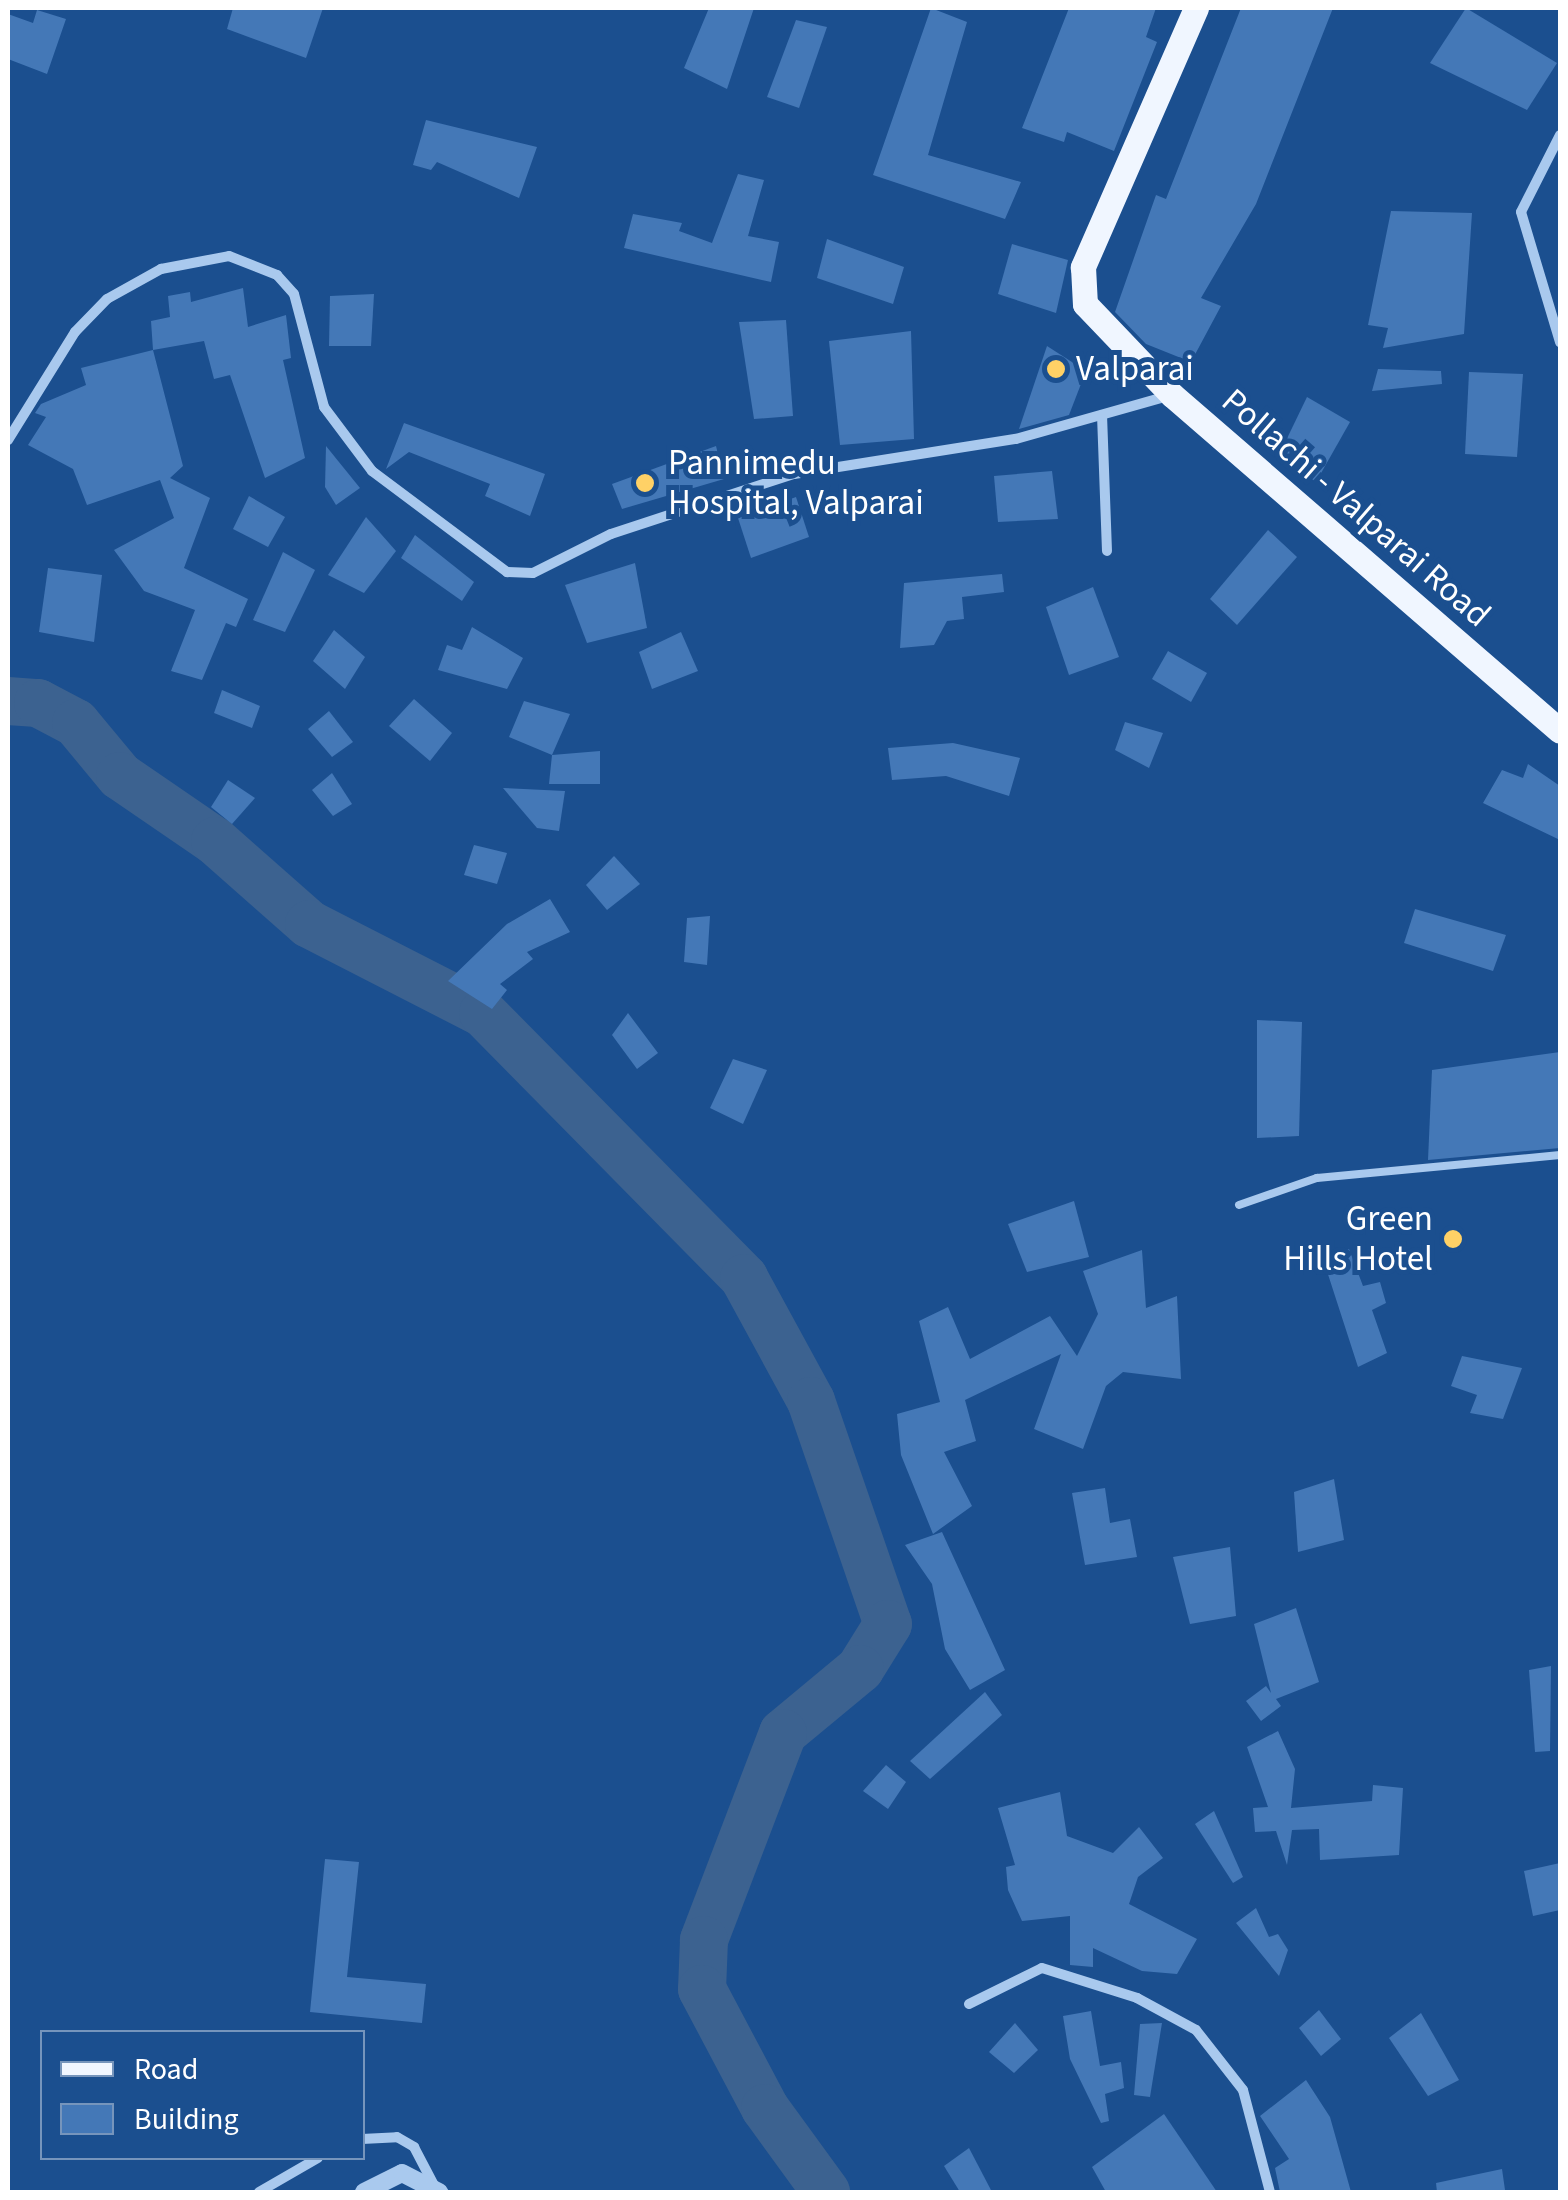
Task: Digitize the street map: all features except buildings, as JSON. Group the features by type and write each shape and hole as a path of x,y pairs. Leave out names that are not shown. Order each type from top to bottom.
{"main road":[{"name":"Pollachi - Valparai Road","path":"1196,8 1114,188 1081,288 1084,304 1172,395 1560,731"}],"street":[{"path":"1560,135 1521,212 1560,342"},
{"path":"8,440 74,332 106,298 161,269 229,256 277,275 294,294 324,407 372,472 507,572 533,573 611,534 794,474 920,458 1172,395"},
{"path":"1102,415 1107,551"},
{"path":"969,2004 1042,1968 1196,2030 1243,2090 1270,2192"},
{"path":"365,2139 398,2137 414,2147 438,2191"},
{"path":"259,2192 315,2160"},
{"path":"364,2192 402,2173 438,2191"}],"lane":[{"path":"1239,1205 1316,1178 1560,1156"}],"waterway":[{"path":"8,701 38,703 76,723 120,776 215,841 309,924 483,1013 744,1278 811,1401 888,1624 860,1669 783,1733 704,1940 702,1989 765,2108 826,2192"}],"place":[{"name":"Valparai","path":"1056,369"},
{"name":"Pannimedu Hospital, Valparai","path":"645,483"},
{"name":"Green Hills Hotel","path":"1453,1239"}]}
